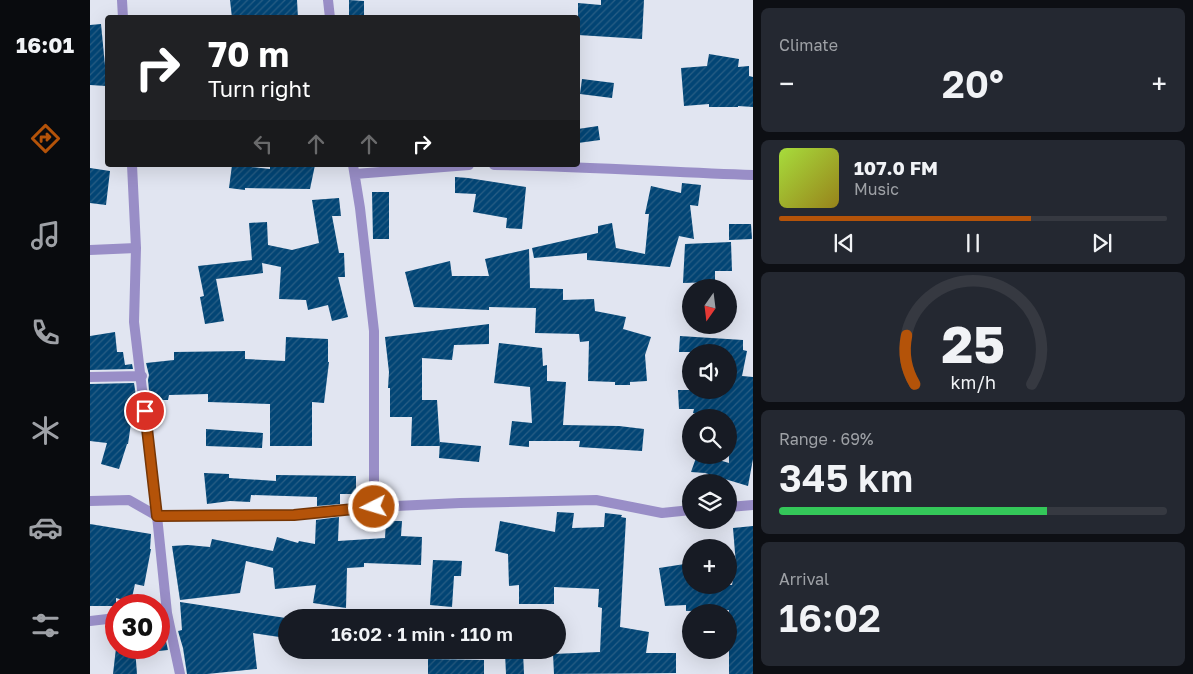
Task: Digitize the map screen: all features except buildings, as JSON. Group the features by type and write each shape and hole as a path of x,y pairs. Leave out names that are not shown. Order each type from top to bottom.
{"street":[{"path":"122,0 123,15"},
{"path":"328,0 330,15"},
{"path":"580,166 753,175"},
{"path":"132,167 136,248 134,322 142,376 157,516 162,594"},
{"path":"374,507 374,330 354,169 412,167"},
{"path":"90,250 136,248"},
{"path":"90,377 142,376"},
{"path":"90,501 129,500 157,516 294,515 374,507 596,500 662,513 682,511"},
{"path":"737,506 753,505"},
{"path":"90,621 105,619"},
{"path":"170,638 180,674"}],"route":[{"path":"145,411 157,516 294,515 374,507"}]}
